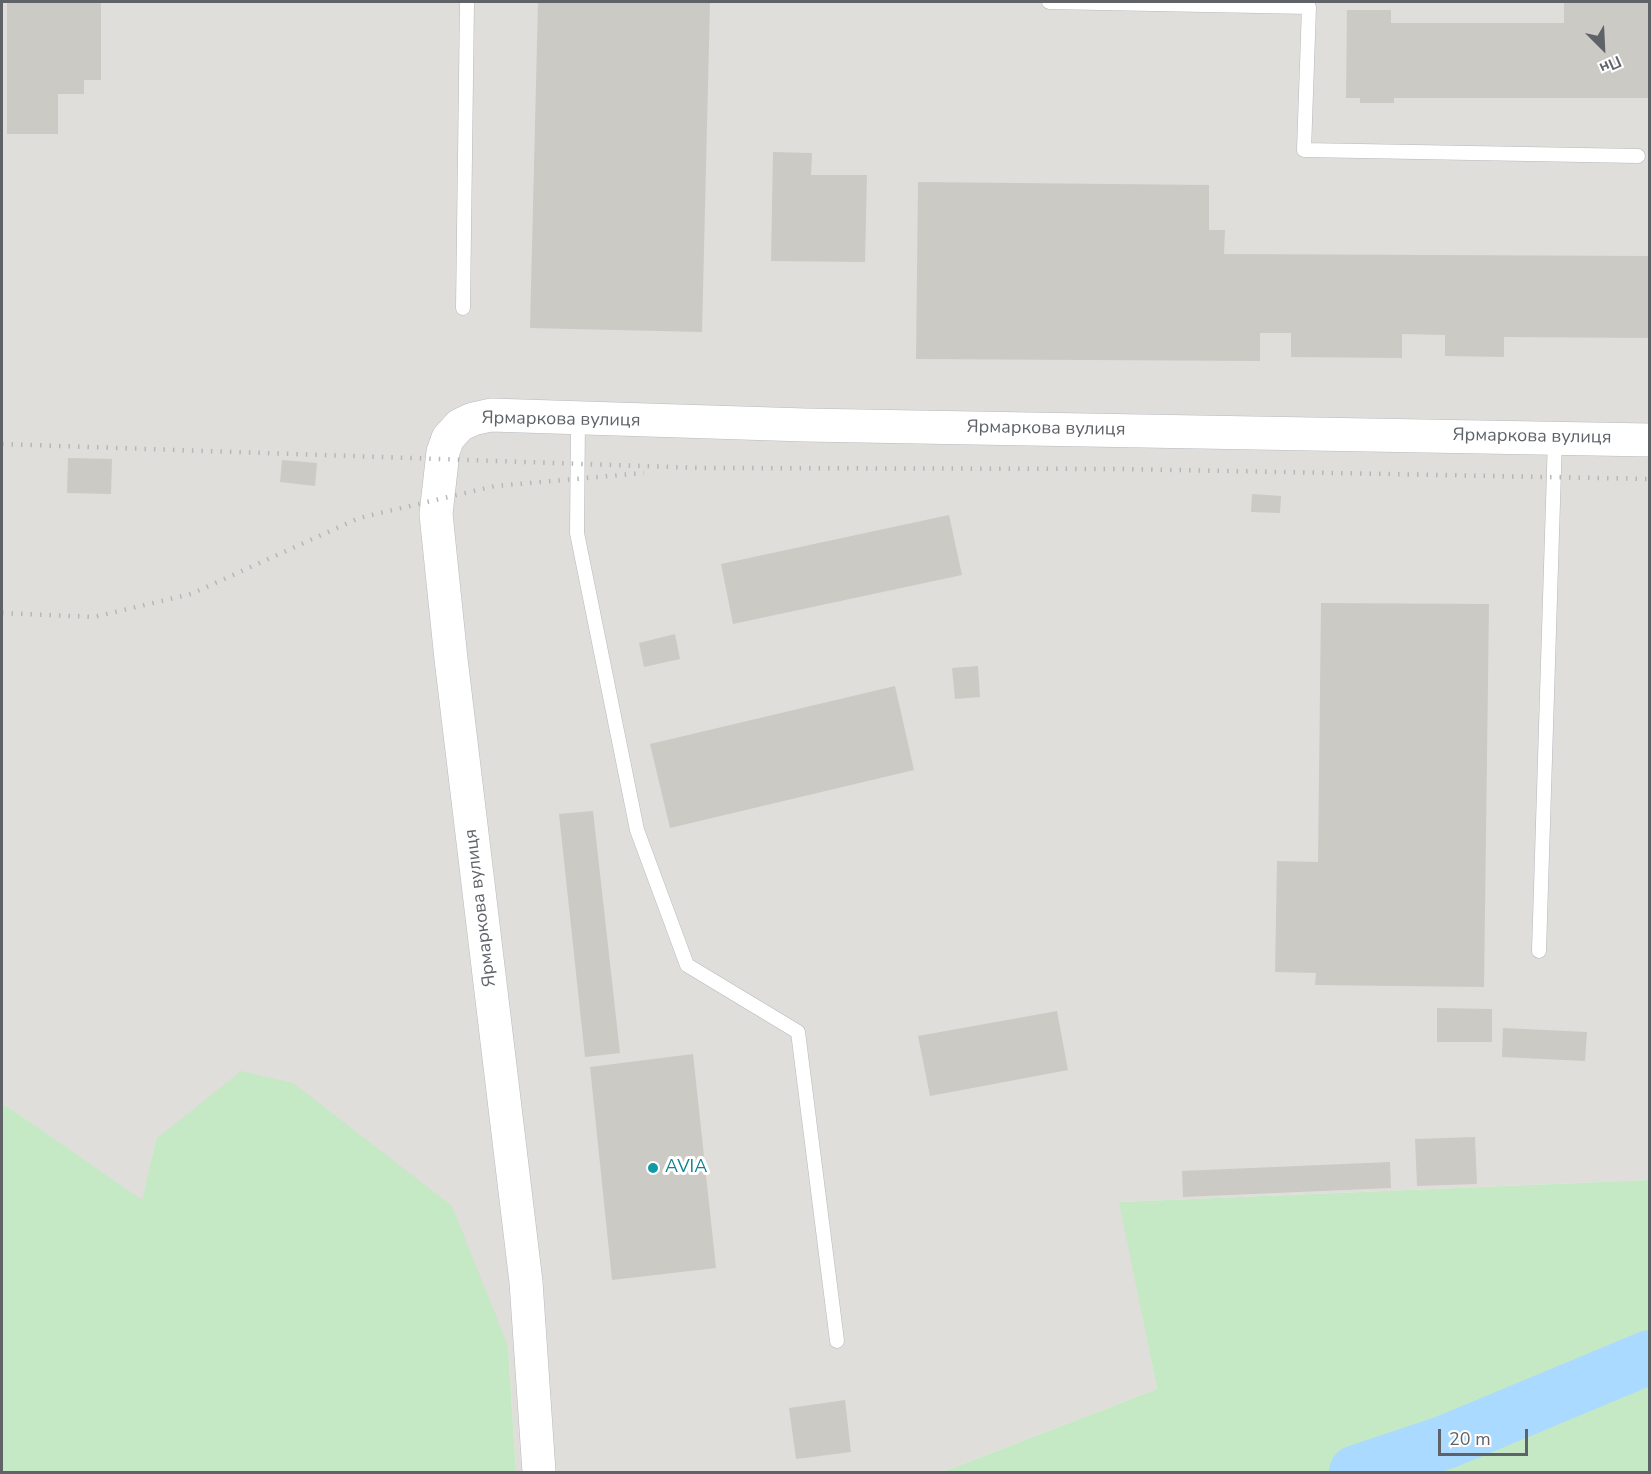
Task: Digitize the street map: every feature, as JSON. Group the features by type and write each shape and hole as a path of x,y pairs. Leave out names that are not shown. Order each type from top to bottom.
{"street":[{"name":"Ярмаркова вулиця","path":"539,1473 526,1282 455,694 436,514 443,452 448,438 460,425 490,415 578,419 1650,440"}],"lane":[{"path":"463,308 467,2"},
{"path":"1049,2 1309,7 1304,150 1638,156"},
{"path":"578,419 577,533 637,830 687,965 798,1032 837,1341"},
{"path":"1539,951 1555,438"}],"shaded area":[{"path":"2,2 1649,2 1649,1180 1120,1202 1157,1389 942,1472 516,1472 508,1346 156,1139 142,1201 10,1108 2,1105"}],"green space":[{"path":"241,1071 293,1083 452,1206 508,1346 516,1472 2,1472 2,1105 10,1108 142,1200 156,1139"},
{"path":"1649,1180 1649,1472 942,1472 1157,1389 1119,1202"}],"building":[{"path":"7,2 101,2 101,80 84,80 84,94 58,94 58,134 7,134"},
{"path":"538,2 710,2 702,332 530,328"},
{"path":"1564,2 1650,2 1650,98 1394,98 1394,103 1360,103 1360,98 1346,98 1347,10 1391,10 1391,23 1564,23"},
{"path":"773,152 812,153 811,175 867,175 865,262 771,261"},
{"path":"918,182 1209,185 1209,230 1225,230 1224,254 1650,256 1650,338 1504,337 1504,357 1445,356 1445,335 1402,334 1402,358 1291,357 1291,333 1260,333 1260,361 916,359"},
{"path":"68,458 112,459 111,494 67,493"},
{"path":"282,460 317,463 315,486 280,482"},
{"path":"1252,494 1281,496 1280,513 1251,512"},
{"path":"949,515 962,575 733,624 721,564"},
{"path":"1321,603 1489,604 1484,987 1315,985 1316,973 1275,972 1277,861 1318,862"},
{"path":"675,634 680,659 644,667 639,643"},
{"path":"978,666 980,697 955,699 952,668"},
{"path":"895,686 914,770 670,828 650,744"},
{"path":"593,811 620,1053 585,1057 559,814"},
{"path":"1437,1008 1492,1009 1492,1042 1437,1042"},
{"path":"1057,1011 1068,1070 930,1096 918,1036"},
{"path":"1503,1028 1587,1032 1585,1061 1502,1057"},
{"name":"AVIA","path":"693,1054 716,1268 612,1280 590,1067"},
{"path":"1475,1137 1477,1184 1417,1186 1415,1139"},
{"path":"1390,1162 1391,1188 1183,1197 1182,1171"},
{"path":"845,1400 851,1452 796,1459 789,1408"}],"waterway":[{"path":"1356,1472 1446,1442 1650,1357"}],"railway":[{"path":"2,444 701,468 1123,469 1650,479"},
{"path":"2,613 94,617 191,594 359,518 495,486 644,473"}],"place":[{"name":"AVIA","path":"653,1168"}]}
